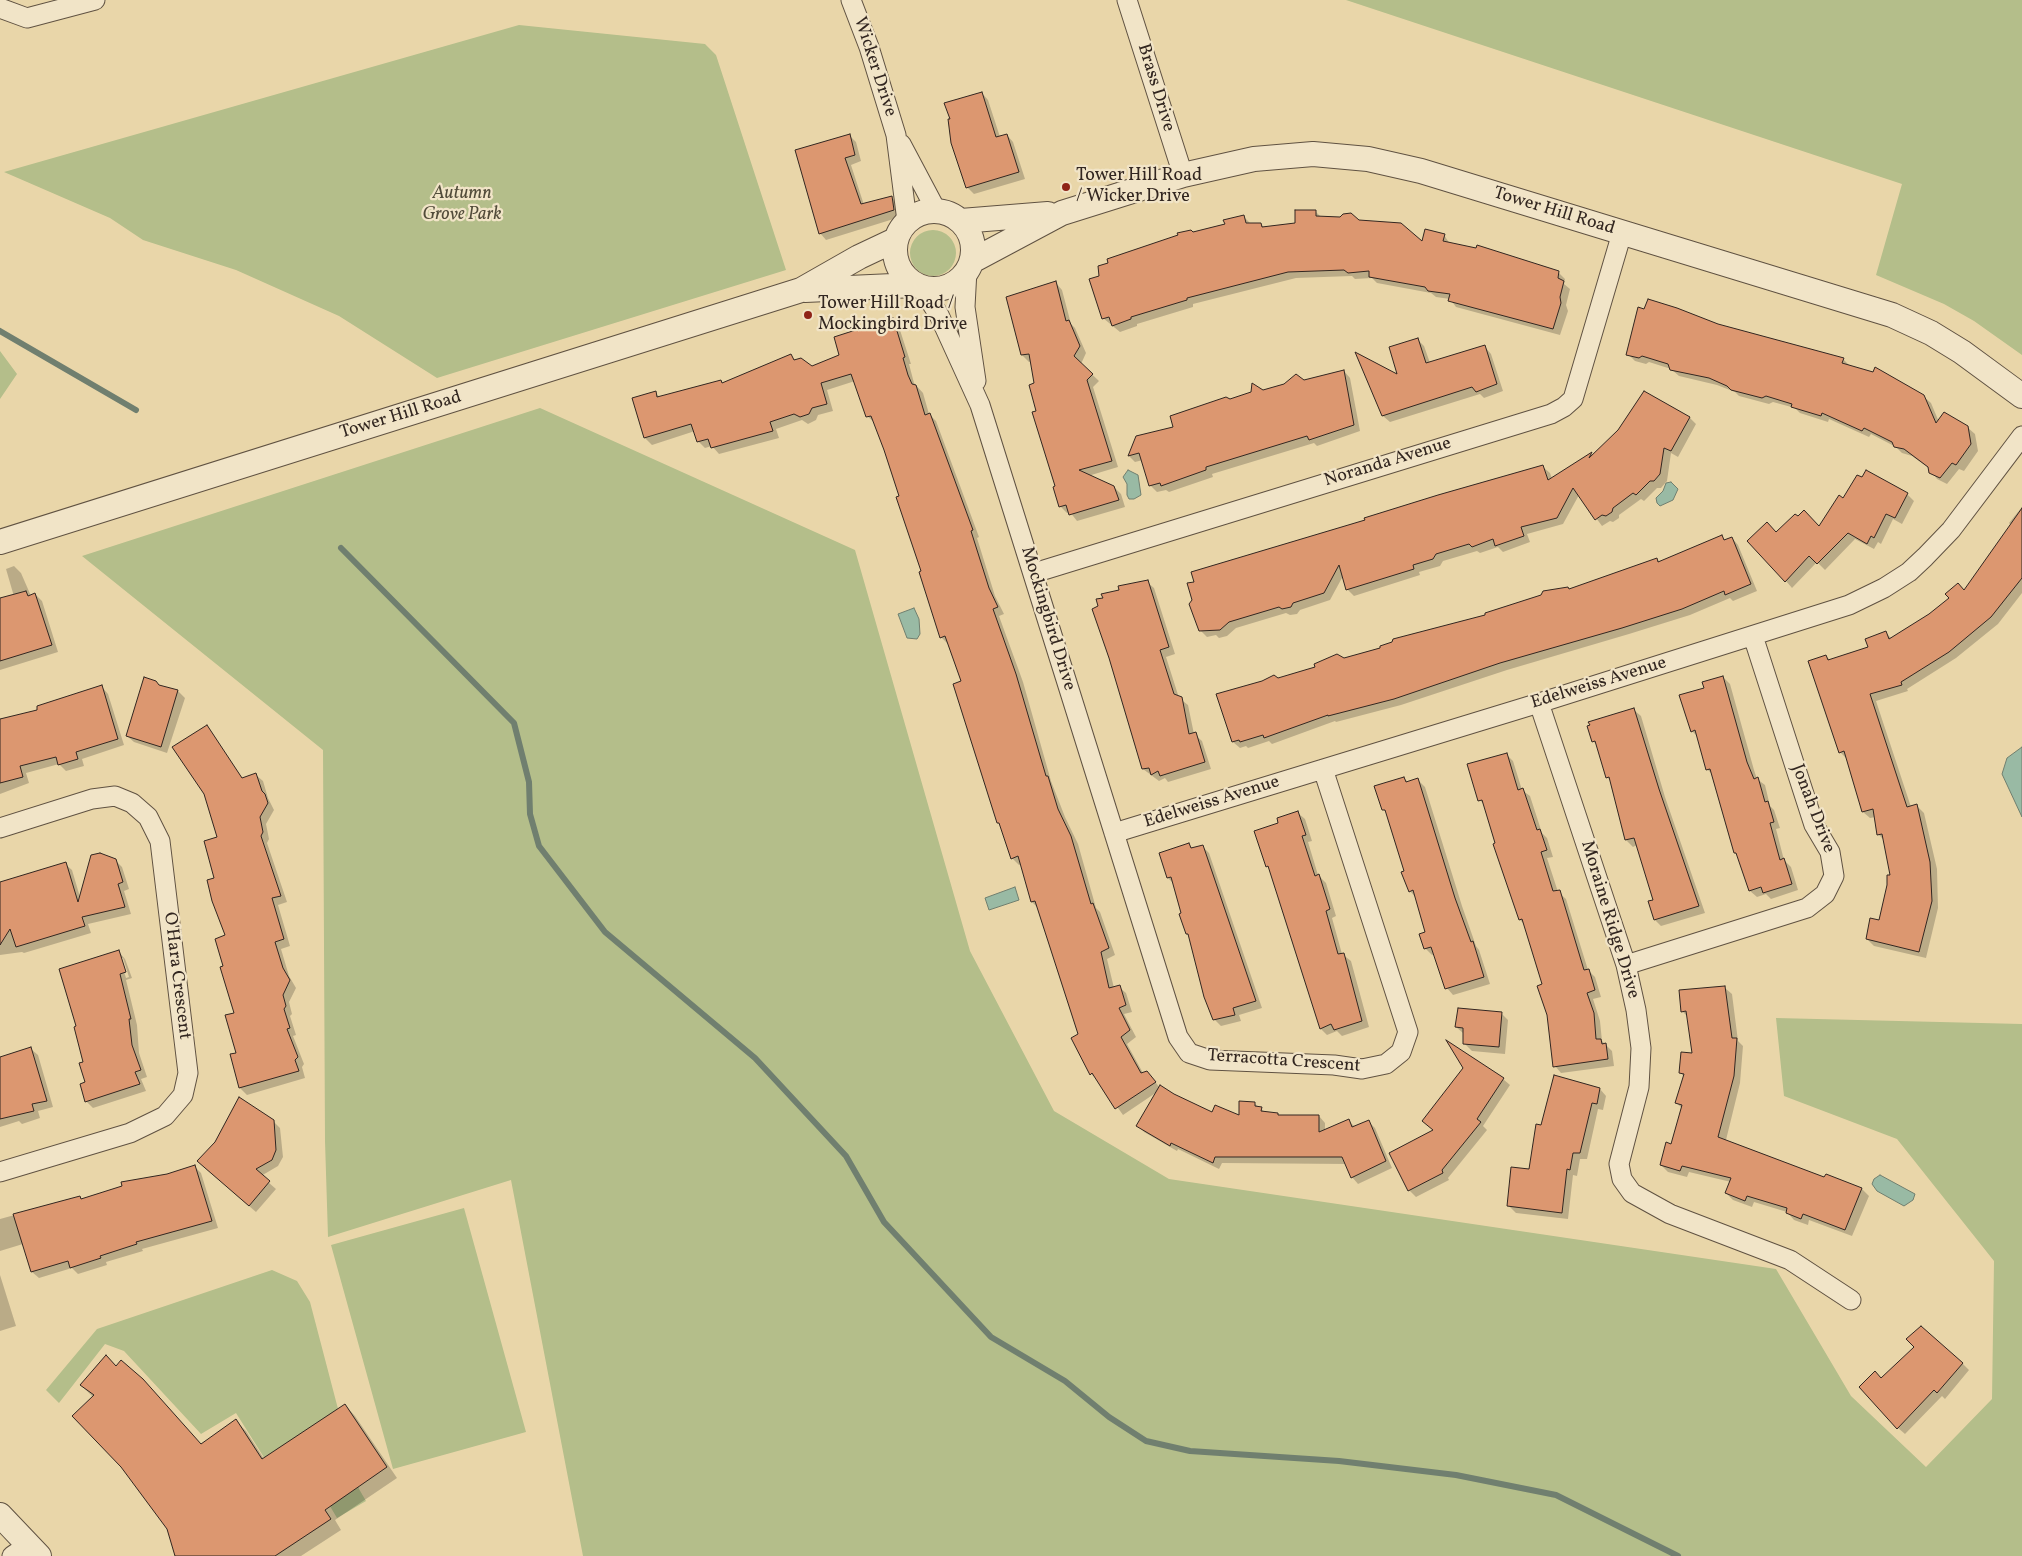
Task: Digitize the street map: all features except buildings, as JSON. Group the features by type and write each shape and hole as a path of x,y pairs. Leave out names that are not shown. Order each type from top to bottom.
{"street":[{"path":"0,8 28,18 95,0"},
{"name":"Wicker Drive","path":"851,0 869,47 896,135 936,210"},
{"name":"Brass Drive","path":"1127,0 1182,175"},
{"name":"Wicker Drive","path":"896,135 901,231"},
{"name":"Tower Hill Road","path":"970,265 1062,213 1182,175 1254,158 1313,154 1368,159 1421,171 1892,315 1931,333 1962,352 2022,396"},
{"path":"936,210 961,221 972,243 970,265 959,280 948,286 935,289 918,286 905,277 897,266 894,254 901,231 915,215 936,210"},
{"name":"Tower Hill Road","path":"961,221 1062,213"},
{"name":"Tower Hill Road","path":"0,542 801,290 901,231"},
{"name":"Noranda Avenue","path":"1034,573 1558,410 1573,399 1622,233"},
{"name":"Mockingbird Drive","path":"970,265 965,307 980,405"},
{"name":"Tower Hill Road","path":"801,290 918,286"},
{"name":"Mockingbird Drive","path":"918,286 939,315 980,405 1114,833"},
{"name":"Edelweiss Avenue","path":"1114,833 1539,703 1848,605 1884,588 1908,572 1951,530 2022,436"},
{"name":"Jonah Drive","path":"1626,965 1807,908 1825,894 1834,876 1830,852 1814,824 1753,636"},
{"name":"Moraine Ridge Drive","path":"1539,703 1626,965 1636,1010 1641,1048 1639,1087 1620,1164 1622,1179 1632,1193 1670,1214 1790,1260 1850,1300"},
{"name":"Terracotta Crescent","path":"1114,833 1178,1037 1189,1054 1210,1060 1334,1065 1362,1069 1386,1064 1401,1052 1408,1032 1323,769"},
{"name":"O'Hara Crescent","path":"0,828 92,799 115,796 132,803 148,817 160,841 188,1074 183,1095 166,1116 130,1133 0,1172"},
{"path":"0,1515 26,1552"}],"green space":[{"path":"1346,0 2022,0 2022,355 1974,321 1944,304 1876,275 1902,184"},
{"name":"Autumn Grove Park","path":"519,25 705,44 716,55 786,270 437,378 339,316 236,270 143,240 110,218 4,172"},
{"path":"938,230 942,231 952,240 955,244 955,262 946,272 938,276 928,276 920,272 911,262 910,248 914,240 924,231"},
{"path":"0,351 17,374 0,399"},
{"path":"540,408 855,550 970,951 1054,1111 1169,1179 1776,1269 1851,1396 1926,1467 1992,1399 1994,1261 1897,1139 1784,1096 1776,1018 2022,1024 2022,1556 583,1556 511,1180 328,1237 325,1141 323,750 82,556"},
{"path":"464,1208 526,1432 393,1469 331,1245"},
{"path":"272,1270 297,1281 310,1302 359,1489 366,1501 337,1518 311,1474 270,1467 236,1413 201,1434 124,1351 105,1344 59,1403 46,1390 97,1329"}],"shaded area":[{"path":"1128,470 1138,475 1141,495 1134,499 1129,499 1127,495 1127,484 1123,477"},
{"path":"1671,482 1678,489 1673,500 1660,506 1656,498 1663,491 1666,483"},
{"path":"914,608 919,619 920,634 917,639 907,638 898,614"},
{"path":"2022,747 2022,817 2002,774 2007,758"},
{"path":"1015,887 1019,900 989,910 985,898"},
{"path":"1880,1175 1915,1194 1913,1200 1904,1206 1877,1191 1872,1184 1874,1179"}],"waterway":[{"path":"0,331 136,410"},
{"path":"341,548 514,723 529,782 530,814 539,846 605,932 755,1058 846,1156 884,1222 991,1337 1065,1381 1109,1417 1146,1441 1190,1451 1339,1461 1456,1475 1556,1495 1678,1556"}],"place":[{"name":"Tower Hill Road / Wicker Drive","path":"1066,187"},
{"name":"Tower Hill Road / Mockingbird Drive","path":"808,315"}]}
